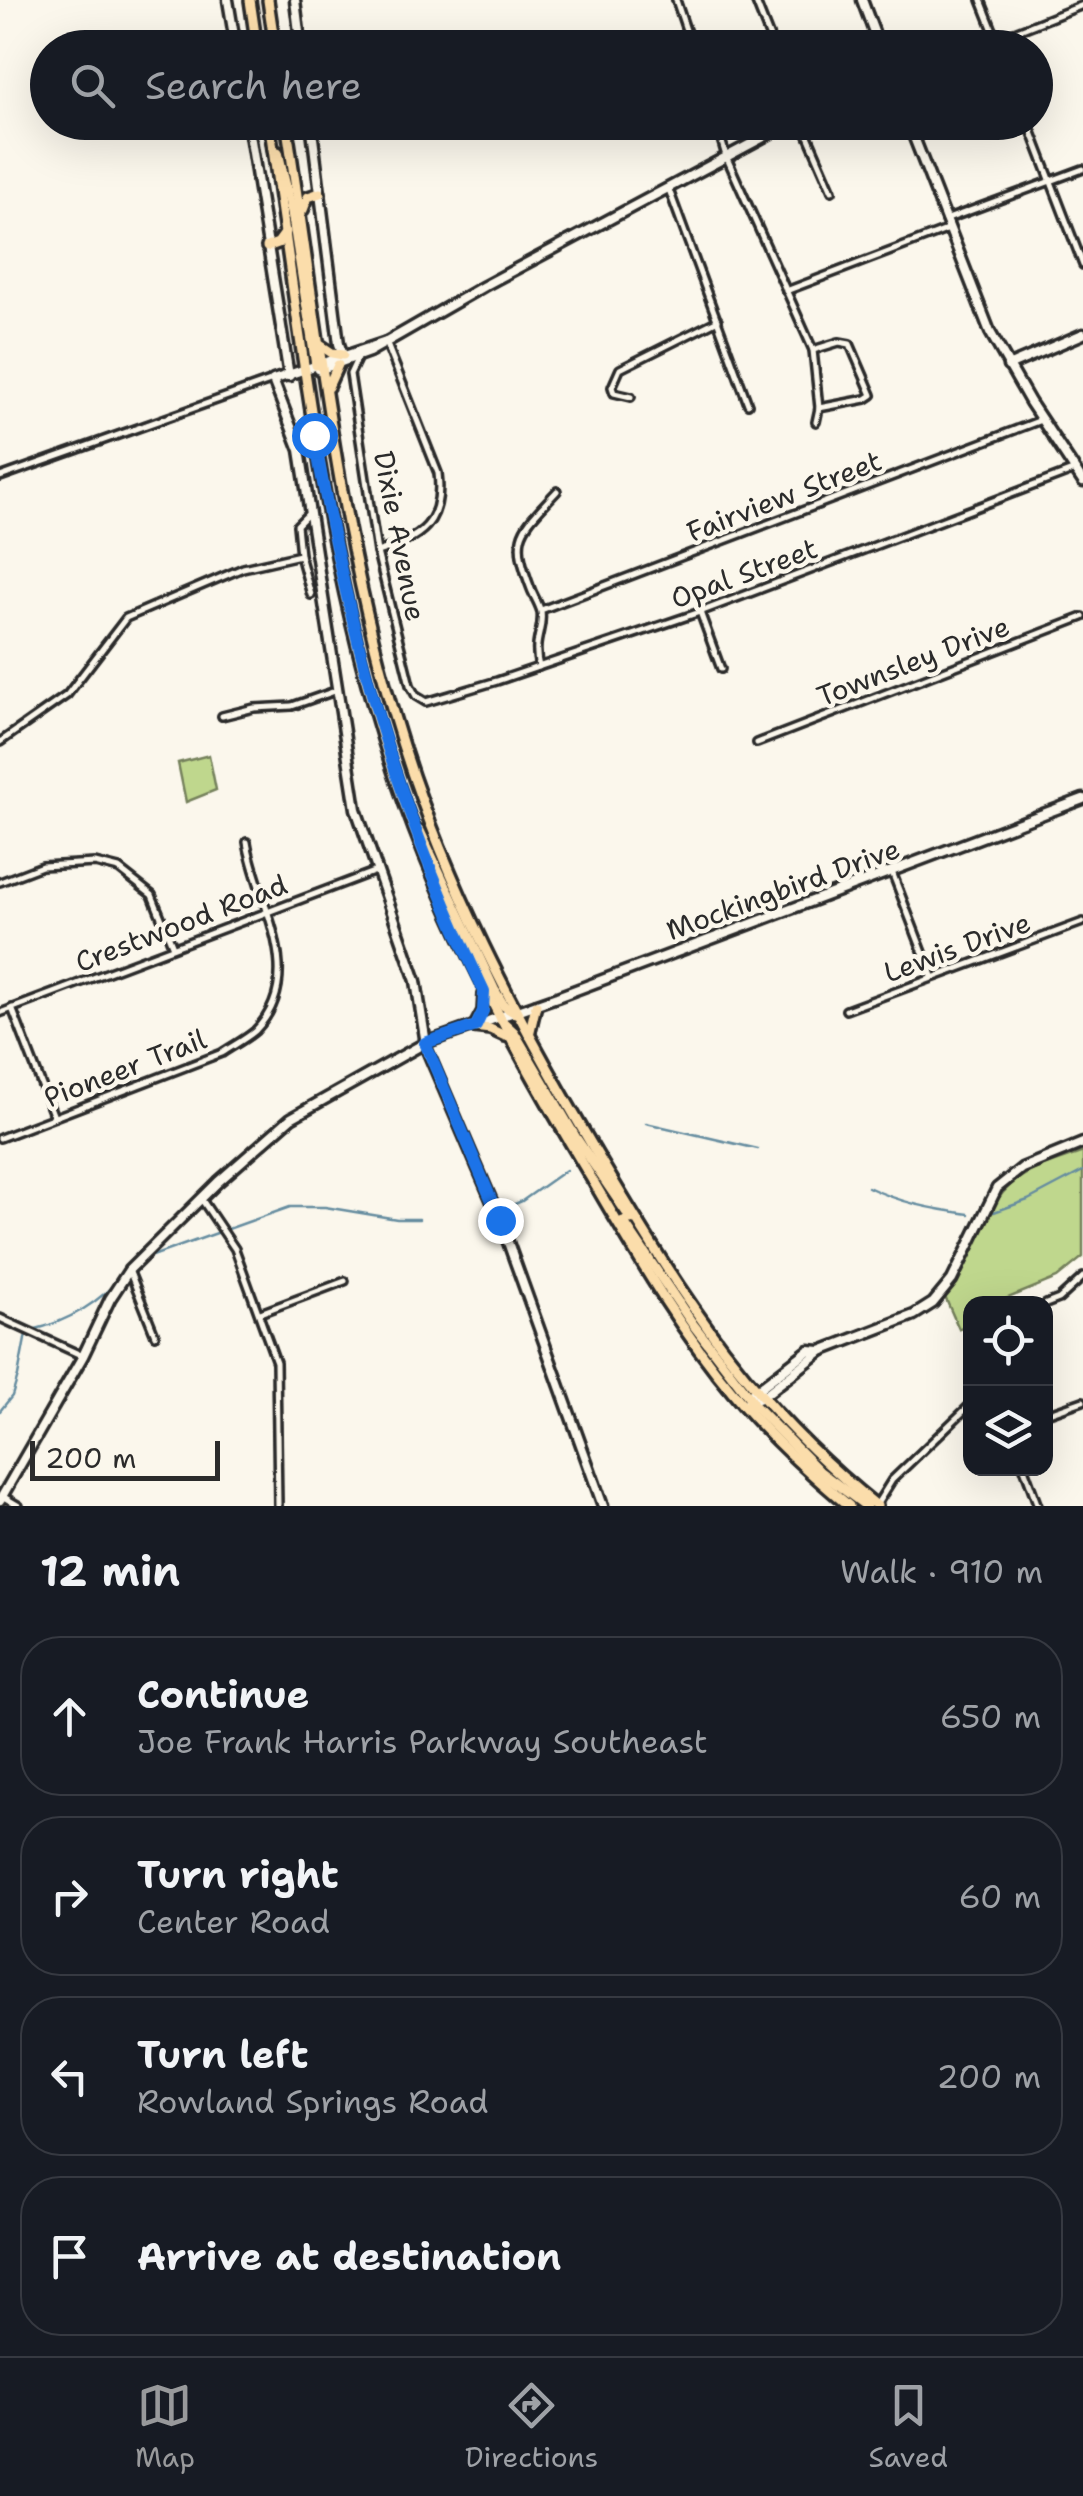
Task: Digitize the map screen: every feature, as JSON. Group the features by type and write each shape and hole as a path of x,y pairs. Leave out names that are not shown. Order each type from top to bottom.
{"main road":[{"path":"250,0 254,30"},
{"path":"268,0 272,30"},
{"path":"272,140 286,232 317,367 327,390 359,576 395,720 453,880 529,1038 643,1232 790,1455 848,1506"},
{"path":"273,140 289,196 317,367 326,499 353,630 382,738 451,920 509,1039 672,1312 819,1471 866,1506"},
{"path":"289,140 320,345 317,367"},
{"path":"301,217 308,197 320,194"},
{"path":"267,247 278,243 286,232"},
{"path":"320,345 341,360 327,390"},
{"path":"410,820 423,837 501,1002 515,1012"},
{"path":"484,991 483,1011 475,1026 509,1039"},
{"path":"529,1038 531,1014 536,1005"},
{"path":"498,1019 514,1032 599,1175 643,1232"},
{"path":"751,1399 876,1506"}],"street":[{"path":"228,0 233,30"},
{"path":"295,0 299,30"},
{"path":"676,0 686,30"},
{"path":"756,0 767,30"},
{"path":"862,0 873,30"},
{"path":"980,0 993,30"},
{"path":"1016,30 1083,4"},
{"path":"251,140 288,376"},
{"path":"313,140 341,360 350,374"},
{"path":"721,140 813,350 819,408 816,422"},
{"path":"341,360 358,358 757,140"},
{"path":"810,140 832,191"},
{"path":"915,140 982,315 1008,366 1083,482"},
{"path":"1035,140 1083,265"},
{"path":"786,291 1083,169"},
{"path":"668,187 748,404"},
{"path":"631,397 614,393 612,386 620,369 718,320"},
{"path":"1008,366 1083,334"},
{"path":"0,477 386,342"},
{"path":"377,552 426,528 436,514 440,490 438,474 386,342"},
{"path":"813,350 840,342 850,344 872,395 866,400 819,408"},
{"path":"350,374 358,358"},
{"name":"Dixie Avenue","path":"350,374 389,610 410,685 422,702"},
{"path":"273,380 296,433 352,796 419,992 425,1043 500,1220 603,1506"},
{"name":"Fairview Street","path":"540,610 1041,420"},
{"name":"Opal Street","path":"422,702 700,612 1075,470"},
{"path":"539,666 534,649 541,624 540,610 520,555 521,532 557,492"},
{"path":"309,514 297,525 311,595"},
{"path":"0,742 67,695 126,618 243,568 300,555"},
{"path":"700,612 721,668"},
{"name":"Townsley Drive","path":"757,743 1083,618"},
{"path":"222,716 254,708 292,706 338,690"},
{"name":"Mockingbird Drive","path":"1,1498 129,1270 218,1182 291,1118 425,1043 1083,799"},
{"name":"Pioneer Trail","path":"0,1138 222,1053 254,1031 269,1009 278,982 278,947 248,842"},
{"path":"0,882 42,866 95,863 119,869 152,895 174,947"},
{"name":"Crestwood Road","path":"0,1013 376,870"},
{"path":"892,872 932,977"},
{"name":"Lewis Drive","path":"846,1010 1083,922"},
{"path":"12,1008 54,1117"},
{"path":"751,1399 822,1351 914,1315 933,1303 952,1280 985,1207 1002,1182 1030,1164 1083,1143"},
{"path":"202,1200 235,1249 276,1362 278,1506"},
{"path":"129,1270 155,1335"},
{"path":"1053,1301 1083,1276"},
{"path":"260,1313 345,1281"},
{"path":"0,1318 83,1356"},
{"path":"1053,1412 1083,1402"},
{"path":"876,1506 892,1480 963,1413"},
{"path":"1027,1476 1038,1506"},
{"path":"1,1498 19,1506"}],"green space":[{"path":"209,755 216,790 186,802 178,763"},
{"path":"1083,1152 1083,1257 1057,1278 1013,1296 963,1296 963,1326 959,1329 945,1297 995,1203 1018,1179"}],"waterway":[{"path":"646,1123 758,1149"},
{"path":"505,1208 522,1201 566,1170"},
{"path":"994,1212 1028,1200 1083,1171"},
{"path":"868,1187 917,1205 969,1214"},
{"path":"144,1259 290,1207 325,1207 419,1219"},
{"path":"32,1330 82,1310 122,1275"},
{"path":"0,1411 12,1396 26,1334"}],"route":[{"path":"314,435 347,604 382,738 429,868 484,991 483,1011 476,1026 425,1043 500,1220"}]}
